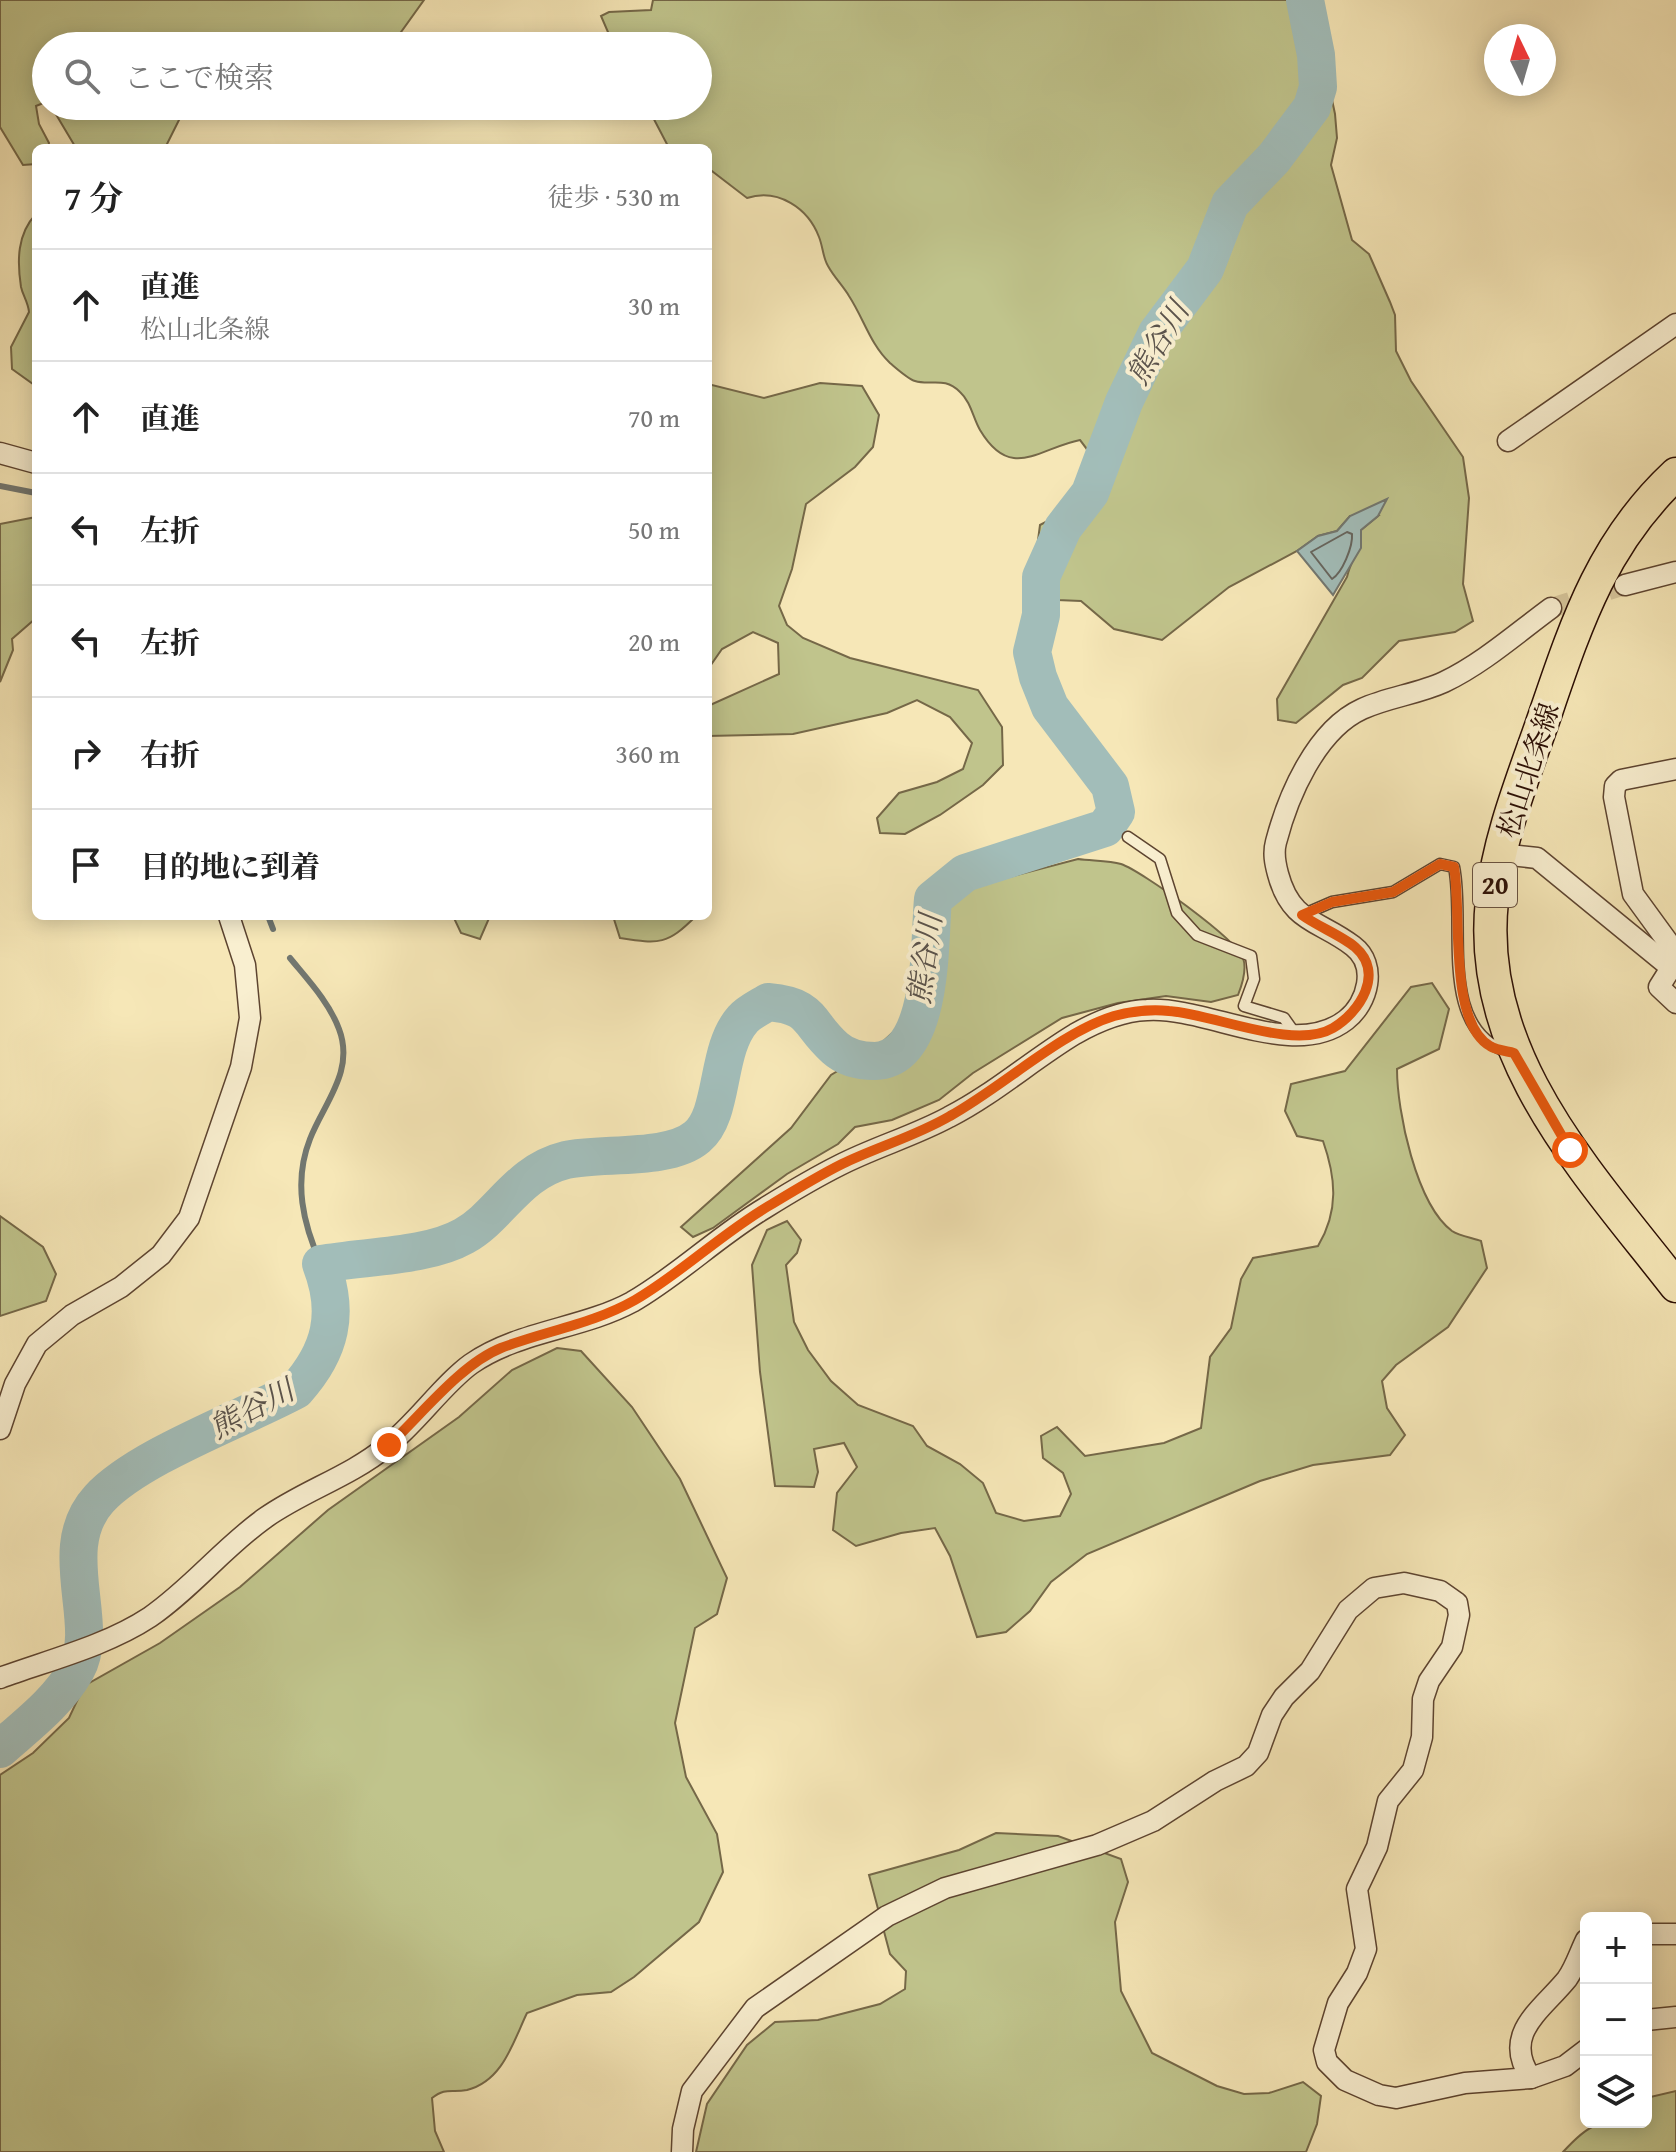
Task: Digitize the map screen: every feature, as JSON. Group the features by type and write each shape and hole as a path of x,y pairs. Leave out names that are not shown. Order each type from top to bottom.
{"main road":[{"name":"松山北条線","path":"1676,474 1643,505 1597,575 1568,649 1501,854 1490,940 1501,1016 1514,1053 1570,1150 1676,1286"}],"street":[{"path":"1508,441 1676,324"},
{"path":"0,453 32,462"},
{"path":"1625,585 1676,572"},
{"path":"0,1678 126,1631 153,1615 272,1513 361,1466 389,1445 468,1366 500,1348 601,1317 636,1300 723,1233 769,1205 842,1164 945,1119 986,1096 1078,1032 1112,1017 1145,1010 1173,1011 1297,1037 1330,1031 1350,1017 1363,1001 1368,979 1366,961 1354,946 1302,915 1284,895 1274,848 1288,808 1332,728 1361,709 1447,681 1551,608"},
{"path":"1674,960 1633,894 1614,797 1615,786 1621,780 1676,769"},
{"path":"1501,854 1537,858 1674,960"},
{"path":"0,1429 15,1384 37,1344 72,1315 121,1287 161,1255 189,1218 241,1067 250,1018 245,965 230,920"},
{"path":"1674,960 1659,987 1676,1003"},
{"path":"682,2152 683,2129 692,2091 755,2008 887,1916 945,1888 1097,1845 1153,1821 1215,1781 1246,1766 1258,1753 1272,1715 1310,1671 1348,1610 1360,1597 1385,1584 1404,1583 1440,1591 1457,1603 1459,1615 1452,1647 1429,1681 1423,1699 1422,1737 1413,1770 1388,1801 1377,1847 1357,1889 1366,1949 1357,1973 1338,2003 1324,2050 1327,2062 1345,2080 1379,2095 1396,2098 1465,2083 1531,2078 1565,2066 1580,2055"},
{"path":"1652,1934 1676,1934"},
{"path":"1531,2078 1521,2064 1517,2044 1529,2021 1570,1976 1580,1954"},
{"path":"1652,2019 1676,2017"}],"lane":[{"path":"1128,837 1160,859 1177,913 1197,935 1251,956 1254,979 1244,1006 1284,1018 1297,1037"},
{"path":"1302,915 1332,902 1393,892 1440,864 1454,867 1466,1014 1487,1045 1514,1053"}],"green space":[{"path":"0,0 424,0 401,32 32,32 32,120 38,120 49,144 32,144 32,164 23,165 0,127"},
{"path":"653,0 1311,0 1335,114 1337,138 1331,165 1352,240 1369,254 1390,302 1395,315 1396,351 1411,381 1463,457 1469,498 1463,584 1473,621 1455,632 1399,641 1362,678 1343,685 1296,723 1278,720 1277,699 1347,577 1361,530 1378,516 1350,516 1337,531 1318,536 1297,551 1229,587 1162,640 1114,629 1081,601 1057,600 1039,594 1035,563 1040,525 1067,509 1087,491 1094,468 1090,455 1080,440 1026,458 1003,455 980,430 967,400 954,387 912,380 883,356 828,266 819,237 800,209 781,198 747,198 712,171 712,144 667,144 654,120 712,120 712,32 608,32 601,16 609,12 651,10"},
{"path":"59,120 179,120 167,144 74,144"},
{"path":"32,219 32,383 12,369 11,347 29,312 21,287 19,258 22,239"},
{"path":"820,383 862,386 879,415 873,447 855,467 806,504 792,569 779,606 787,625 803,638 850,658 978,690 1002,727 1003,765 983,785 940,815 905,834 880,833 877,818 899,793 937,782 963,769 972,743 950,717 917,700 887,713 793,734 712,736 712,704 779,674 778,643 753,632 722,649 712,663 712,385 764,398"},
{"path":"32,518 32,622 12,639 13,650 0,682 0,524"},
{"path":"1078,859 1116,863 1132,869 1224,936 1244,962 1238,995 1211,1002 1166,996 1118,1003 1062,1018 973,1073 939,1100 892,1120 855,1127 838,1144 787,1174 713,1228 693,1237 681,1227 791,1128 831,1075 876,1048 902,1024 926,973 941,911 967,888"},
{"path":"455,920 488,920 480,939 461,933"},
{"path":"614,920 692,920 678,933 662,940 620,938"},
{"path":"1432,983 1449,1009 1439,1049 1397,1069 1405,1132 1428,1200 1452,1231 1481,1241 1487,1268 1448,1327 1396,1365 1382,1381 1387,1408 1405,1435 1390,1455 1313,1465 1260,1481 1087,1554 1051,1582 1030,1611 1006,1632 977,1637 950,1556 935,1528 901,1533 856,1546 833,1530 837,1493 857,1467 844,1443 814,1449 818,1472 814,1487 775,1486 760,1372 752,1265 767,1230 787,1221 801,1240 797,1253 786,1265 794,1322 808,1350 831,1381 858,1405 913,1426 927,1446 960,1464 983,1483 996,1513 1024,1521 1060,1516 1071,1494 1063,1473 1043,1458 1041,1436 1057,1427 1085,1456 1164,1443 1201,1428 1210,1357 1231,1328 1241,1279 1253,1258 1318,1246 1329,1220 1333,1181 1327,1155 1323,1141 1297,1136 1285,1111 1291,1084 1345,1071 1411,987"},
{"path":"0,1216 43,1247 56,1274 46,1301 0,1316"},
{"path":"557,1348 581,1351 632,1407 680,1479 727,1578 717,1614 695,1628 675,1723 686,1777 717,1834 723,1872 699,1922 634,1977 611,1992 577,1995 527,2013 505,2059 490,2078 467,2090 445,2091 432,2098 435,2131 444,2152 0,2152 0,1775 33,1753 69,1718 84,1686 160,1643 240,1587 328,1510 459,1417 512,1370"},
{"path":"996,1833 1058,1836 1121,1859 1128,1882 1115,1922 1121,1991 1152,2053 1217,2086 1244,2094 1269,2093 1303,2082 1321,2096 1317,2124 1306,2152 696,2152 707,2104 747,2045 775,2022 818,2020 880,2004 905,1989 906,1971 890,1954 869,1875 959,1850"},
{"path":"1676,2091 1676,2152 1563,2152 1590,2128 1652,2128 1652,2097"}],"water":[{"path":"1387,499 1378,516 1361,530 1361,548 1333,595 1297,551 1318,536 1337,531 1350,516"}],"waterway":[{"name":"熊谷川","path":"0,1749 51,1703 76,1670 83,1651 84,1631 78,1563 80,1540 86,1519 99,1499 138,1468 296,1390 317,1361 329,1331 330,1299 321,1264 414,1252 449,1243 477,1227 534,1174 566,1160 652,1153 685,1145 706,1127 734,1032 745,1016 768,1002 802,1011 835,1048 849,1057 875,1061 895,1055 909,1040 919,1019 929,967 933,899 965,873 1105,828 1116,812 1110,786 1050,707 1038,677 1032,652 1041,615 1041,577 1063,528 1090,493 1124,402 1157,333 1205,269 1230,204 1274,158 1312,107 1318,87 1316,55 1305,0"},
{"path":"0,486 32,492"},
{"path":"270,920 273,929"},
{"path":"290,958 330,1010 343,1044 341,1073 310,1139 302,1171 305,1218 321,1264"}],"tunnel":[{"path":"1551,608 1625,585"}],"route":[{"path":"389,1445 468,1366 500,1348 601,1317 636,1300 723,1233 769,1205 842,1164 945,1119 986,1096 1078,1032 1112,1017 1145,1010 1173,1011 1297,1037 1330,1031 1350,1017 1363,1001 1368,979 1366,961 1354,946 1329,934 1302,915 1332,902 1393,892 1440,864 1454,867 1458,888 1459,968 1466,1014 1487,1045 1514,1053 1570,1150"}]}
